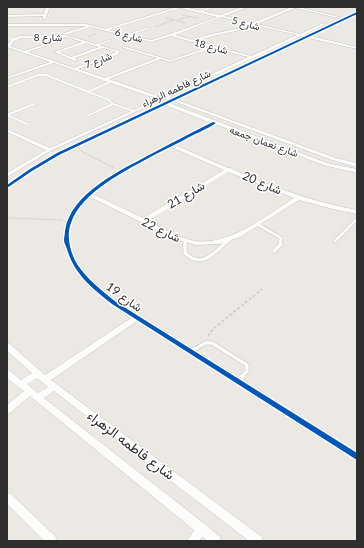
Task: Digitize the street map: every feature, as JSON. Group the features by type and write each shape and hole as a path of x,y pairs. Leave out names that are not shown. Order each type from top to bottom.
{"street":[{"path":"42,24 48,7"},
{"path":"108,29 180,7"},
{"name":"شارع 5","path":"180,7 302,37"},
{"name":"شارع 6","path":"7,24 67,24 91,26 108,29 143,40 156,40 246,7"},
{"path":"279,7 290,9"},
{"path":"193,42 207,36 220,35 295,7 338,17"},
{"name":"شارع فاطمه الزهراء","path":"7,187 31,170 58,154 302,37 357,8"},
{"name":"شارع فاطمه الزهراء","path":"7,175 49,150 251,57 295,37 308,36 357,14"},
{"path":"7,16 45,15"},
{"path":"64,35 67,24"},
{"path":"64,35 91,26"},
{"name":"شارع 5","path":"289,34 295,37"},
{"name":"شارع 8","path":"15,39 64,35 114,50"},
{"name":"شارع 18","path":"171,35 251,57"},
{"path":"43,36 62,42"},
{"path":"308,36 357,48"},
{"path":"302,37 357,52"},
{"path":"7,46 15,39"},
{"path":"137,42 143,40"},
{"path":"24,52 57,41"},
{"path":"76,60 56,52 85,42"},
{"path":"68,44 73,46"},
{"path":"114,50 130,44"},
{"name":"شارع نعمان جمعه","path":"7,46 110,82 151,95 172,99 334,159 357,165"},
{"path":"71,58 102,47"},
{"path":"124,47 167,61 177,60 212,47"},
{"name":"شارع 7","path":"74,70 117,53 114,50"},
{"path":"104,80 159,59"},
{"path":"7,78 54,62"},
{"path":"151,95 156,101"},
{"name":"شارع نعمان جمعه","path":"156,101 330,166 357,171"},
{"name":"شارع 19","path":"214,122 121,171 98,185 78,206 67,230 67,245 72,260 96,289 136,318 357,457"},
{"path":"235,130 242,125"},
{"path":"7,130 58,154"},
{"path":"264,141 270,138 270,135"},
{"name":"شارع 20","path":"171,145 298,198 357,212"},
{"name":"شارع 21","path":"143,221 229,169"},
{"name":"شارع 22","path":"89,194 185,241 207,243 229,240 298,198"},
{"path":"20,385 41,377 136,318"},
{"name":"شارع فاطمه الزهراء","path":"7,346 41,377 258,541"},
{"name":"شارع فاطمه الزهراء","path":"7,373 20,385 216,541"},
{"path":"7,410 33,395 54,387"},
{"path":"7,497 52,541"},
{"path":"192,541 202,529"}],"lane":[{"path":"200,12 212,7"},
{"path":"128,35 149,28"},
{"path":"7,39 15,39"},
{"path":"97,45 111,40"},
{"path":"7,87 38,75 44,75 109,100 113,104 134,111"},
{"path":"88,92 110,82"},
{"path":"7,115 34,104"},
{"path":"89,115 113,104"},
{"path":"7,115 27,124"},
{"path":"335,241 357,219"},
{"path":"257,224 276,233 281,238 282,243 274,252"},
{"path":"185,241 186,253 189,257 203,260 209,258 229,240"},
{"path":"190,352 205,343 216,344 247,365 247,371 237,381"}],"path":[{"path":"177,21 200,12"},
{"path":"155,15 196,26"},
{"path":"183,15 197,18"},
{"path":"155,27 175,20"},
{"path":"79,40 108,29"},
{"path":"72,147 121,171"},
{"path":"7,218 71,220"},
{"path":"205,343 213,329 262,289"}],"cycle path":[{"path":"7,187 31,170 58,154 357,13"},
{"path":"214,123 123,171 106,181 90,194 77,208 68,223 66,240 72,259 85,278 114,303 357,457"}]}
